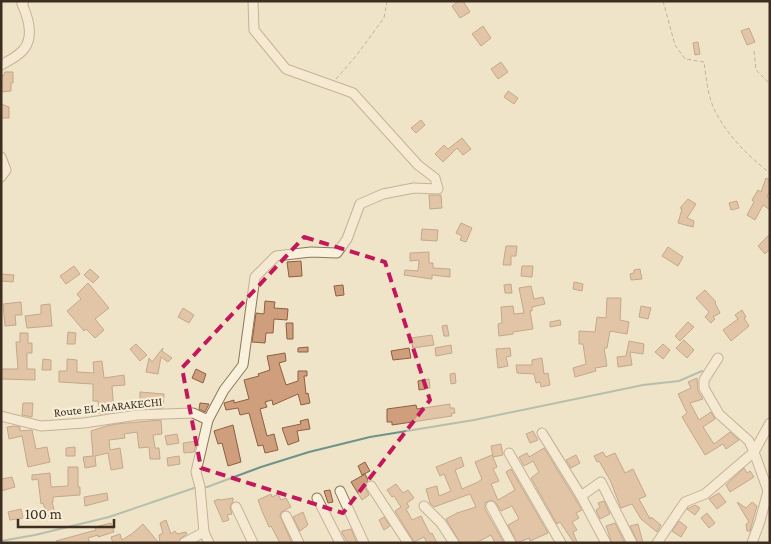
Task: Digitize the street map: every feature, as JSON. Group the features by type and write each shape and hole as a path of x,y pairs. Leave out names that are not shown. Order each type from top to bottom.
{"street":[{"path":"1,65 24,50 29,33 28,17 22,4 24,1"},
{"path":"209,543 204,532 200,487 196,472 208,420 224,390 243,365 255,278 276,256 311,252 337,253 347,239 360,204 383,194 414,188 438,189 435,178 418,165 353,93 286,69 254,30 253,1"},
{"path":"1,157 6,170 1,177"},
{"path":"718,358 704,380 704,388 719,414 749,441 768,491 752,543"},
{"name":"Route EL-MARAKECHI","path":"1,416 41,426 84,424 138,414 193,413 208,420"},
{"path":"657,543 685,502 705,494 754,452 770,423"},
{"path":"542,432 581,496 606,543"},
{"path":"509,452 560,543"},
{"path":"581,496 602,482 632,543"},
{"path":"371,486 408,543"},
{"path":"340,490 364,543"},
{"path":"317,498 340,543"},
{"path":"424,506 441,523 454,543"},
{"path":"491,506 511,543"},
{"path":"236,507 253,543"},
{"path":"286,516 299,543"},
{"path":"184,543 204,532"}],"path":[{"path":"331,85 356,56 384,18 387,1"},
{"path":"663,1 675,45 685,59 704,62 707,86 715,111 748,156 770,173"},
{"path":"754,51 756,70 770,84"}],"highlighted area":[{"path":"304,237 385,262 430,400 343,513 201,468 182,368"}],"building":[{"path":"459,1 463,1 470,12 460,18 452,6"},
{"path":"483,26 491,38 481,46 472,34"},
{"path":"749,28 755,42 747,45 741,31"},
{"path":"698,42 700,54 695,55 693,43"},
{"path":"501,62 508,72 498,79 491,69"},
{"path":"5,72 13,72 13,83 11,83 11,91 1,92 1,76"},
{"path":"508,91 518,98 514,104 504,97"},
{"path":"1,104 9,107 9,118 1,118"},
{"path":"421,120 425,125 416,133 411,128"},
{"path":"462,138 471,149 463,155 457,148 443,162 435,154 444,145 448,149"},
{"path":"766,178 770,180 770,190 767,197 770,199 770,210 763,205 755,220 747,215 754,202 752,200 758,190 761,192"},
{"path":"429,195 441,195 442,208 430,209"},
{"path":"688,199 696,204 687,218 694,221 693,227 678,223 682,209 680,208"},
{"path":"737,201 739,208 731,210 729,203"},
{"path":"461,223 472,228 466,242 460,240 462,236 456,233"},
{"path":"422,229 438,230 437,241 421,240"},
{"path":"770,234 770,249 765,254 758,246"},
{"path":"506,246 517,246 516,256 511,256 511,265 503,265"},
{"path":"668,247 683,257 678,266 662,256"},
{"path":"429,252 429,263 433,263 433,268 450,269 450,277 432,275 432,279 404,275 405,270 418,271 419,260 410,261 410,253"},
{"path":"301,261 302,276 289,277 287,262"},
{"path":"74,266 80,274 66,284 60,276"},
{"path":"522,266 533,266 532,277 521,276"},
{"path":"90,269 99,277 93,283 84,275"},
{"path":"640,269 642,279 631,280 630,274 634,273 634,270"},
{"path":"1,274 14,275 13,282 1,281"},
{"path":"574,282 583,284 582,291 573,289"},
{"path":"88,283 109,308 95,319 104,330 95,338 86,329 84,331 67,311 81,299 77,294"},
{"path":"511,284 512,293 505,293 504,285"},
{"path":"343,285 344,295 336,296 334,286"},
{"path":"531,286 534,299 543,297 545,304 532,307 532,311 530,311 533,329 499,336 498,324 502,323 501,307 513,306 514,314 524,313 519,288"},
{"path":"705,290 716,302 720,313 713,317 715,319 711,323 705,317 709,312 696,298"},
{"path":"607,298 621,298 620,320 629,322 627,334 610,331 607,348 604,348 607,366 595,368 596,371 575,377 573,368 586,364 583,344 579,344 579,331 595,332 597,317 606,318"},
{"path":"265,301 275,302 274,308 288,309 287,320 274,319 273,333 266,333 265,343 252,342 256,313 264,314"},
{"path":"21,302 22,315 15,315 16,325 5,326 3,304"},
{"path":"50,304 52,326 27,328 25,316 41,314 41,305"},
{"path":"641,306 651,308 648,319 639,317"},
{"path":"183,308 194,315 189,323 178,317"},
{"path":"742,310 749,326 731,341 723,330 738,319 735,315"},
{"path":"560,320 561,325 550,327 550,322"},
{"path":"688,322 694,327 680,341 675,336"},
{"path":"286,323 293,323 293,339 287,339"},
{"path":"447,325 449,336 444,336 442,326"},
{"path":"68,332 76,333 75,344 67,344"},
{"path":"20,333 28,333 28,343 32,343 32,353 27,353 27,369 35,369 35,380 1,379 1,369 18,369 16,342 20,342"},
{"path":"432,335 434,345 413,348 411,338"},
{"path":"684,340 694,350 687,358 676,348"},
{"path":"629,341 644,344 643,354 630,352 632,365 618,367 617,357 626,356"},
{"path":"136,344 147,355 140,361 130,349"},
{"path":"663,344 670,350 663,359 655,352"},
{"path":"451,345 452,353 436,356 435,348"},
{"path":"308,347 308,352 298,352 298,348"},
{"path":"163,348 162,351 172,358 168,362 161,357 158,374 146,372 149,358 152,362"},
{"path":"409,348 411,358 393,360 391,351"},
{"path":"510,348 511,356 506,357 508,366 498,368 496,349"},
{"path":"285,353 286,361 279,363 286,385 298,381 298,371 307,371 307,376 304,376 306,394 308,393 310,403 301,405 298,394 273,405 272,400 265,402 267,407 260,409 267,436 274,434 278,450 265,453 263,445 258,446 249,413 240,415 238,408 226,410 224,403 234,400 234,403 249,399 244,380 259,376 258,374 270,370 267,356"},
{"path":"542,358 544,374 548,373 550,385 541,387 540,382 536,383 534,374 517,373 516,365 532,365 532,360"},
{"path":"43,359 51,360 51,370 42,370"},
{"path":"67,359 77,360 77,372 94,373 93,362 102,361 104,378 124,375 125,385 112,386 114,412 100,414 98,401 93,401 93,384 59,382 59,371 67,371"},
{"path":"196,369 206,374 203,383 192,378"},
{"path":"455,373 456,383 451,384 450,374"},
{"path":"697,378 698,391 703,399 690,403 699,420 711,412 715,419 703,427 714,444 730,432 739,440 726,449 723,444 705,455 682,417 687,413 678,394 691,388 688,382"},
{"path":"429,379 430,388 419,390 418,381"},
{"path":"140,392 164,394 163,408 149,408 149,402 140,401"},
{"path":"23,403 33,403 32,417 22,415"},
{"path":"200,403 209,404 205,412 199,409"},
{"path":"450,404 450,408 454,408 455,413 451,414 452,416 392,425 392,422 387,422 387,409 416,405 417,409"},
{"path":"308,419 310,429 297,431 299,441 288,445 282,428 301,424 300,421"},
{"path":"161,420 162,434 153,435 155,448 159,448 160,459 150,459 149,447 139,448 137,432 124,434 125,438 109,440 110,450 120,448 123,468 111,470 108,453 95,456 96,466 85,468 83,457 93,456 91,431 116,424"},
{"path":"233,425 241,462 228,466 222,443 218,444 214,431"},
{"path":"7,427 20,427 20,431 32,430 36,449 47,447 50,462 28,467 22,436 9,439"},
{"path":"533,431 538,440 530,443 526,434"},
{"path":"177,434 179,443 167,445 165,436"},
{"path":"197,441 194,452 184,453 183,443"},
{"path":"501,444 503,455 493,457 491,446"},
{"path":"75,447 75,456 66,456 66,448"},
{"path":"544,448 582,510 576,513 579,518 572,522 577,530 573,532 576,543 574,543 560,522 557,524 531,478 539,472 533,461 524,466 519,457 527,453 529,457"},
{"path":"603,452 606,457 615,453 625,473 633,469 646,496 639,499 650,519 651,517 661,525 657,532 641,519 632,504 621,508 610,480 594,456"},
{"path":"492,455 497,467 493,469 499,481 491,484 498,500 515,490 506,472 511,469 548,533 530,541 529,538 517,543 508,525 519,519 512,506 501,511 496,503 491,500 485,503 485,509 504,543 495,543 491,535 476,543 460,543 446,519 476,507 470,494 434,507 430,503 426,489 437,486 439,496 451,491 444,474 440,476 436,467 461,457 464,466 455,470 462,489 482,479 475,462"},
{"path":"576,455 580,463 571,468 566,460"},
{"path":"179,456 180,464 168,466 167,458"},
{"path":"365,462 370,471 362,475 358,466"},
{"path":"68,467 78,467 80,495 53,497 52,502 56,517 49,519 43,503 41,504 38,479 32,480 32,475 50,473 51,487 68,486"},
{"path":"744,468 747,473 750,471 754,477 730,492 726,485"},
{"path":"365,474 368,480 365,487 369,495 362,500 351,482"},
{"path":"12,477 15,487 1,491 1,479"},
{"path":"396,484 403,493 408,490 414,498 407,503 409,507 406,509 412,520 421,516 437,543 427,543 424,537 414,542 395,511 401,507 394,496 392,497 387,490"},
{"path":"330,490 333,502 328,503 324,491"},
{"path":"107,493 108,500 85,506 84,497"},
{"path":"719,493 726,502 717,509 709,499"},
{"path":"271,494 272,497 278,494 281,500 286,498 291,507 281,512 280,516 292,543 280,543 271,526 269,527 262,511 258,500"},
{"path":"233,498 230,507 232,514 227,515 229,520 223,522 214,501"},
{"path":"604,501 610,514 600,519 596,510 600,507 598,503"},
{"path":"737,502 746,508 752,502 757,506 750,531 747,531 746,524 749,522"},
{"path":"695,505 700,508 695,515 687,509"},
{"path":"21,509 23,518 10,520 8,512"},
{"path":"303,512 308,525 300,531 293,517"},
{"path":"707,513 715,523 709,528 701,518"},
{"path":"384,517 390,526 384,530 379,520"},
{"path":"166,520 171,534 175,531 177,534 186,532 187,534 178,543 160,543 159,535 163,533 160,523"},
{"path":"679,521 687,527 681,537 672,531"},
{"path":"111,523 114,532 88,538 90,543 57,543 56,541 96,530 95,527"},
{"path":"615,523 625,543 612,543 606,526"},
{"path":"143,524 159,543 113,543 111,537 120,534 122,540"},
{"path":"638,524 643,543 638,543 630,526"},
{"path":"351,529 357,543 348,543 342,533 342,531"}],"waterway":[{"path":"202,487 207,487 309,452 370,437 474,420 643,385 679,381 702,371"},
{"path":"1,541 35,535 109,517 197,487"}]}
